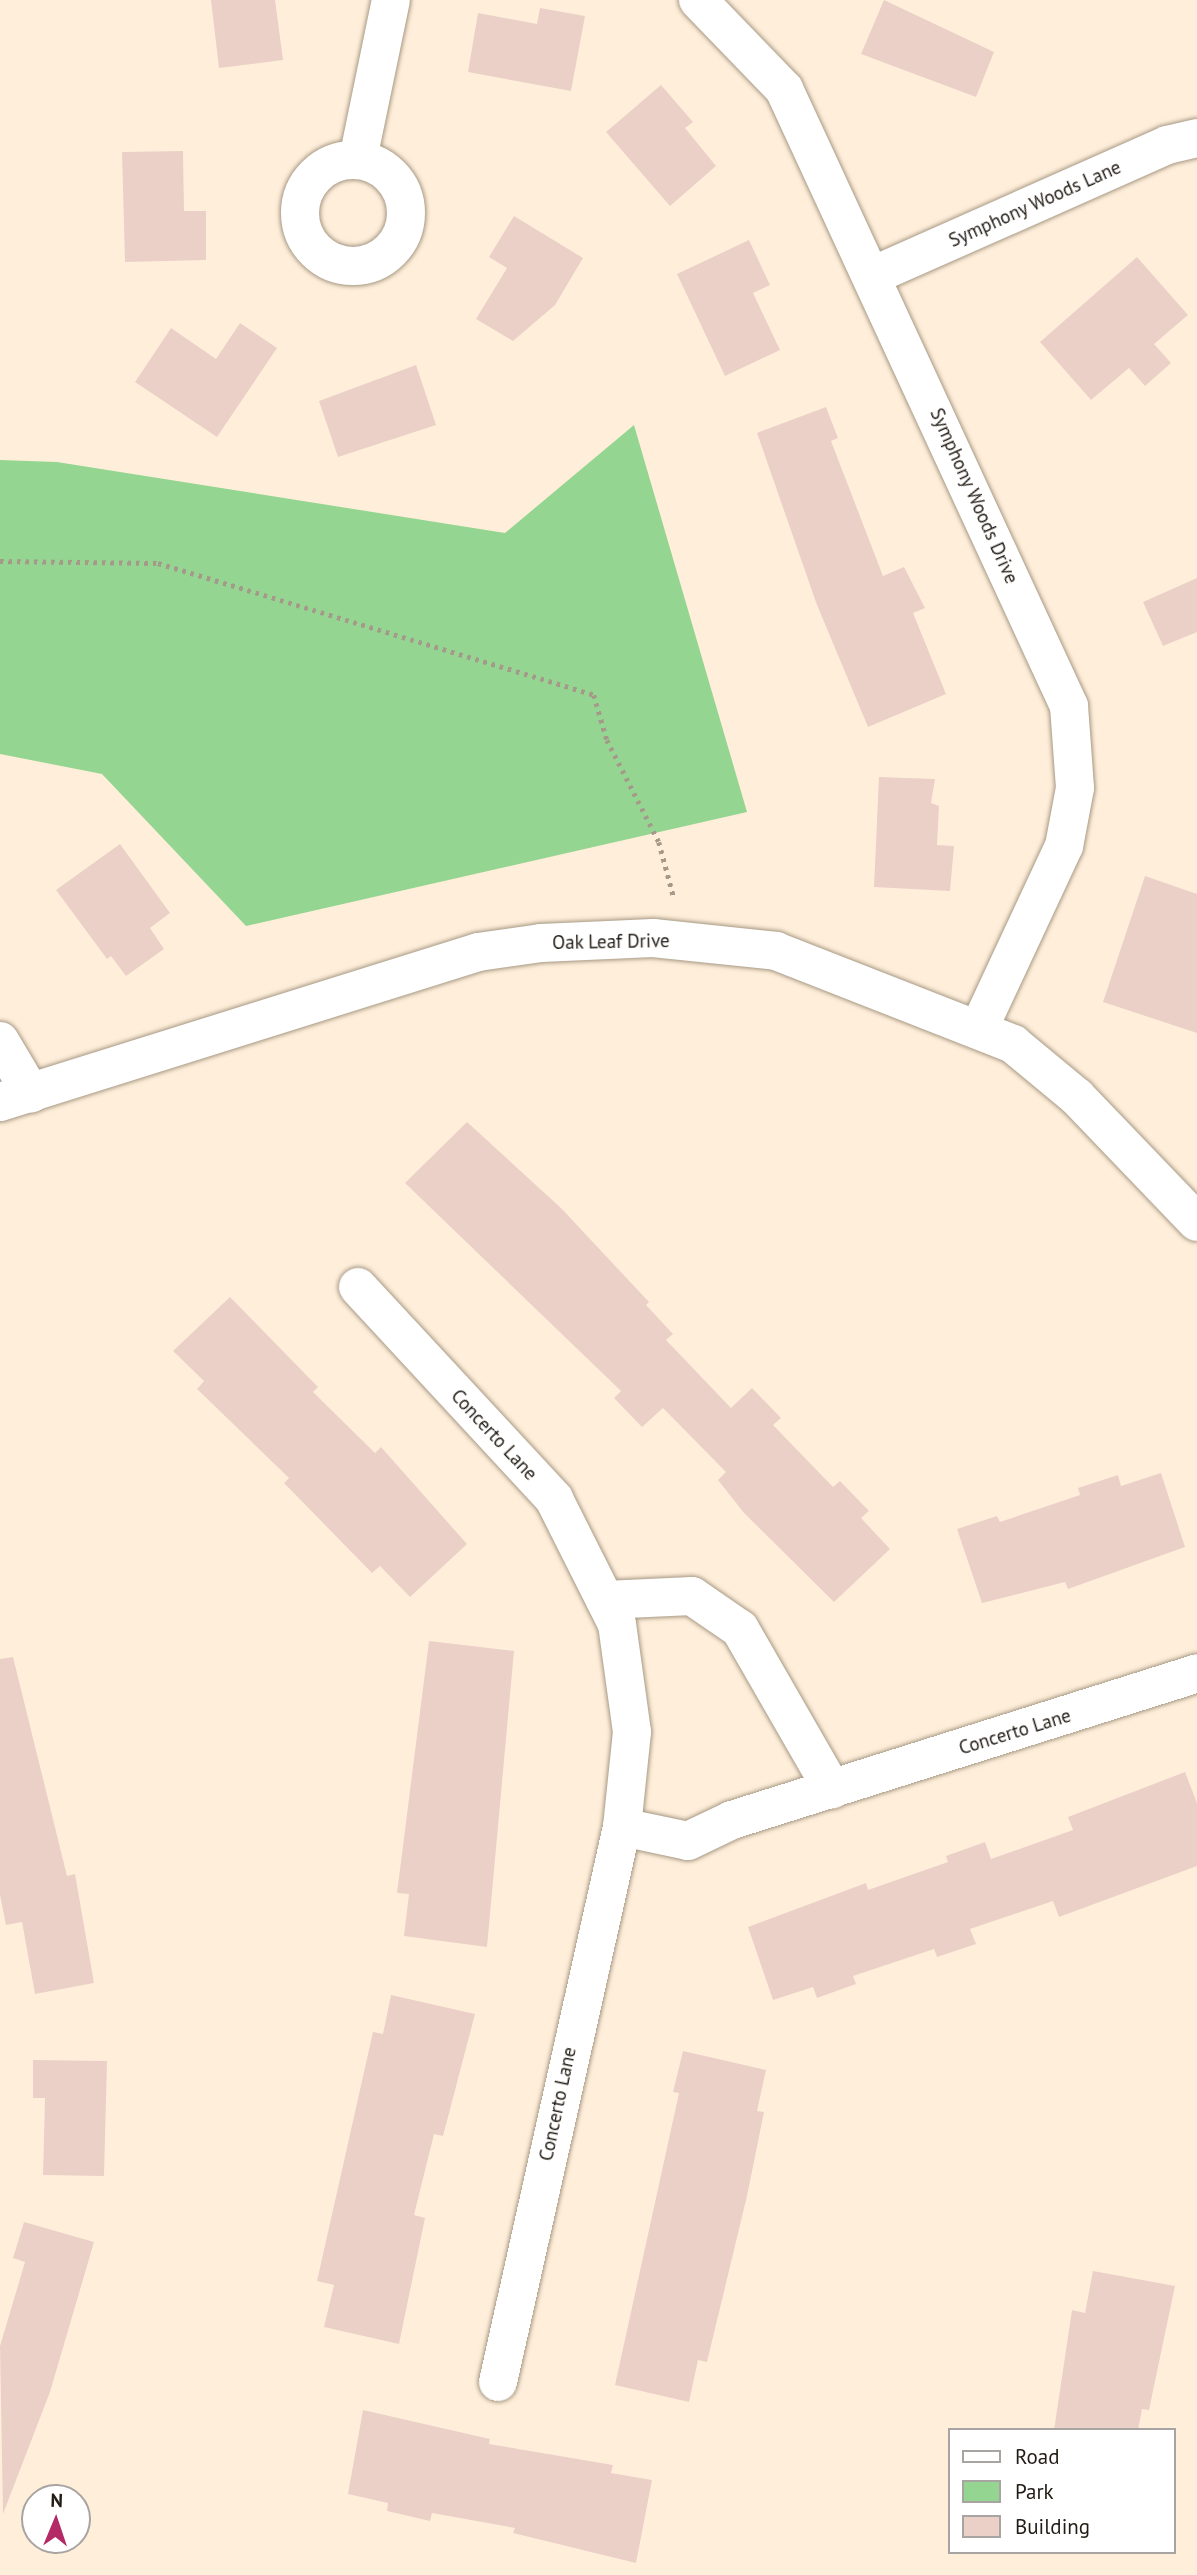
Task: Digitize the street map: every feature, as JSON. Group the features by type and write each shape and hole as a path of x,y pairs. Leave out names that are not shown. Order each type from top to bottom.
{"street":[{"path":"358,159 391,0"},
{"name":"Symphony Woods Drive","path":"698,0 784,89 874,275 1069,706 1074,788 1064,846 979,1028"},
{"name":"Symphony Woods Lane","path":"874,275 1167,145 1197,138"},
{"name":"Oak Leaf Drive","path":"15,1098 478,952 541,943 653,938 776,951 979,1028 1013,1044 1077,1097 1197,1223"},
{"path":"0,1041 15,1098"},
{"name":"Concerto Lane","path":"358,1287 554,1499 617,1625 632,1732 622,1827 498,2382"},
{"path":"605,1600 692,1596 740,1629 832,1789"},
{"name":"Concerto Lane","path":"622,1827 688,1841 732,1820 1197,1673"}],"path":[{"path":"0,561 158,563 594,695 607,740 659,842 677,909"}],"green space":[{"path":"634,425 747,812 246,926 102,774 0,754 0,460 57,462 505,533"}],"building":[{"path":"211,0 275,0 283,60 219,68"},
{"path":"884,0 994,52 976,97 861,54"},
{"path":"540,8 585,16 571,91 468,72 478,13 537,24"},
{"path":"661,85 693,122 685,128 716,166 670,206 606,132"},
{"path":"183,151 184,211 206,211 206,260 125,262 122,152"},
{"path":"514,216 583,258 555,305 513,341 476,319 507,268 489,257"},
{"path":"749,240 770,285 753,293 780,350 725,376 677,274"},
{"path":"1137,257 1188,315 1154,344 1171,363 1145,386 1129,368 1091,400 1040,342"},
{"path":"240,323 277,348 217,437 135,382 171,328 216,359"},
{"path":"416,365 436,425 338,457 319,401"},
{"path":"826,407 838,438 831,441 883,576 904,567 925,608 913,613 946,694 868,727 817,605 757,433"},
{"path":"1197,578 1197,632 1163,646 1143,602"},
{"path":"879,777 935,779 931,803 939,806 937,845 954,846 950,891 874,887"},
{"path":"120,844 170,913 150,928 164,949 126,976 111,956 107,959 56,890"},
{"path":"1145,876 1197,894 1197,1033 1103,1002"},
{"path":"467,1122 561,1208 649,1302 646,1305 673,1334 666,1340 731,1408 752,1388 781,1418 773,1425 833,1487 840,1481 869,1511 861,1518 890,1549 834,1602 744,1513 718,1480 726,1472 663,1408 642,1427 614,1398 621,1391 405,1183"},
{"path":"230,1297 318,1387 313,1392 375,1453 381,1447 467,1544 410,1597 380,1566 372,1573 284,1483 289,1478 197,1389 204,1381 173,1351"},
{"path":"1161,1473 1185,1547 1068,1589 1065,1582 982,1603 957,1529 997,1516 1000,1522 1080,1495 1078,1488 1118,1475 1121,1486"},
{"path":"429,1641 514,1651 487,1947 404,1936 409,1894 397,1893"},
{"path":"13,1657 67,1876 75,1874 94,1983 35,1994 22,1922 6,1925 0,1895 0,1659"},
{"path":"1185,1772 1197,1803 1197,1866 1059,1917 1053,1901 970,1929 976,1944 937,1957 934,1949 853,1976 856,1984 817,1998 813,1987 773,2000 748,1927 866,1883 868,1890 948,1862 946,1856 985,1842 991,1859 1073,1830 1068,1817"},
{"path":"391,1995 475,2014 443,2136 434,2134 414,2215 425,2218 399,2344 324,2327 334,2285 317,2281 373,2032 383,2034"},
{"path":"683,2051 766,2070 757,2111 764,2112 747,2196 707,2362 698,2360 689,2402 615,2385 679,2093 673,2092"},
{"path":"33,2060 107,2061 104,2176 43,2175 45,2098 33,2098"},
{"path":"24,2222 94,2242 50,2392 3,2514 0,2346 25,2262 13,2258"},
{"path":"1093,2271 1175,2286 1149,2410 1142,2409 1138,2428 1054,2428 1072,2310 1085,2313"},
{"path":"363,2410 490,2439 489,2444 613,2465 611,2473 652,2480 636,2563 513,2533 515,2528 432,2513 430,2521 387,2511 388,2503 348,2494"}]}
